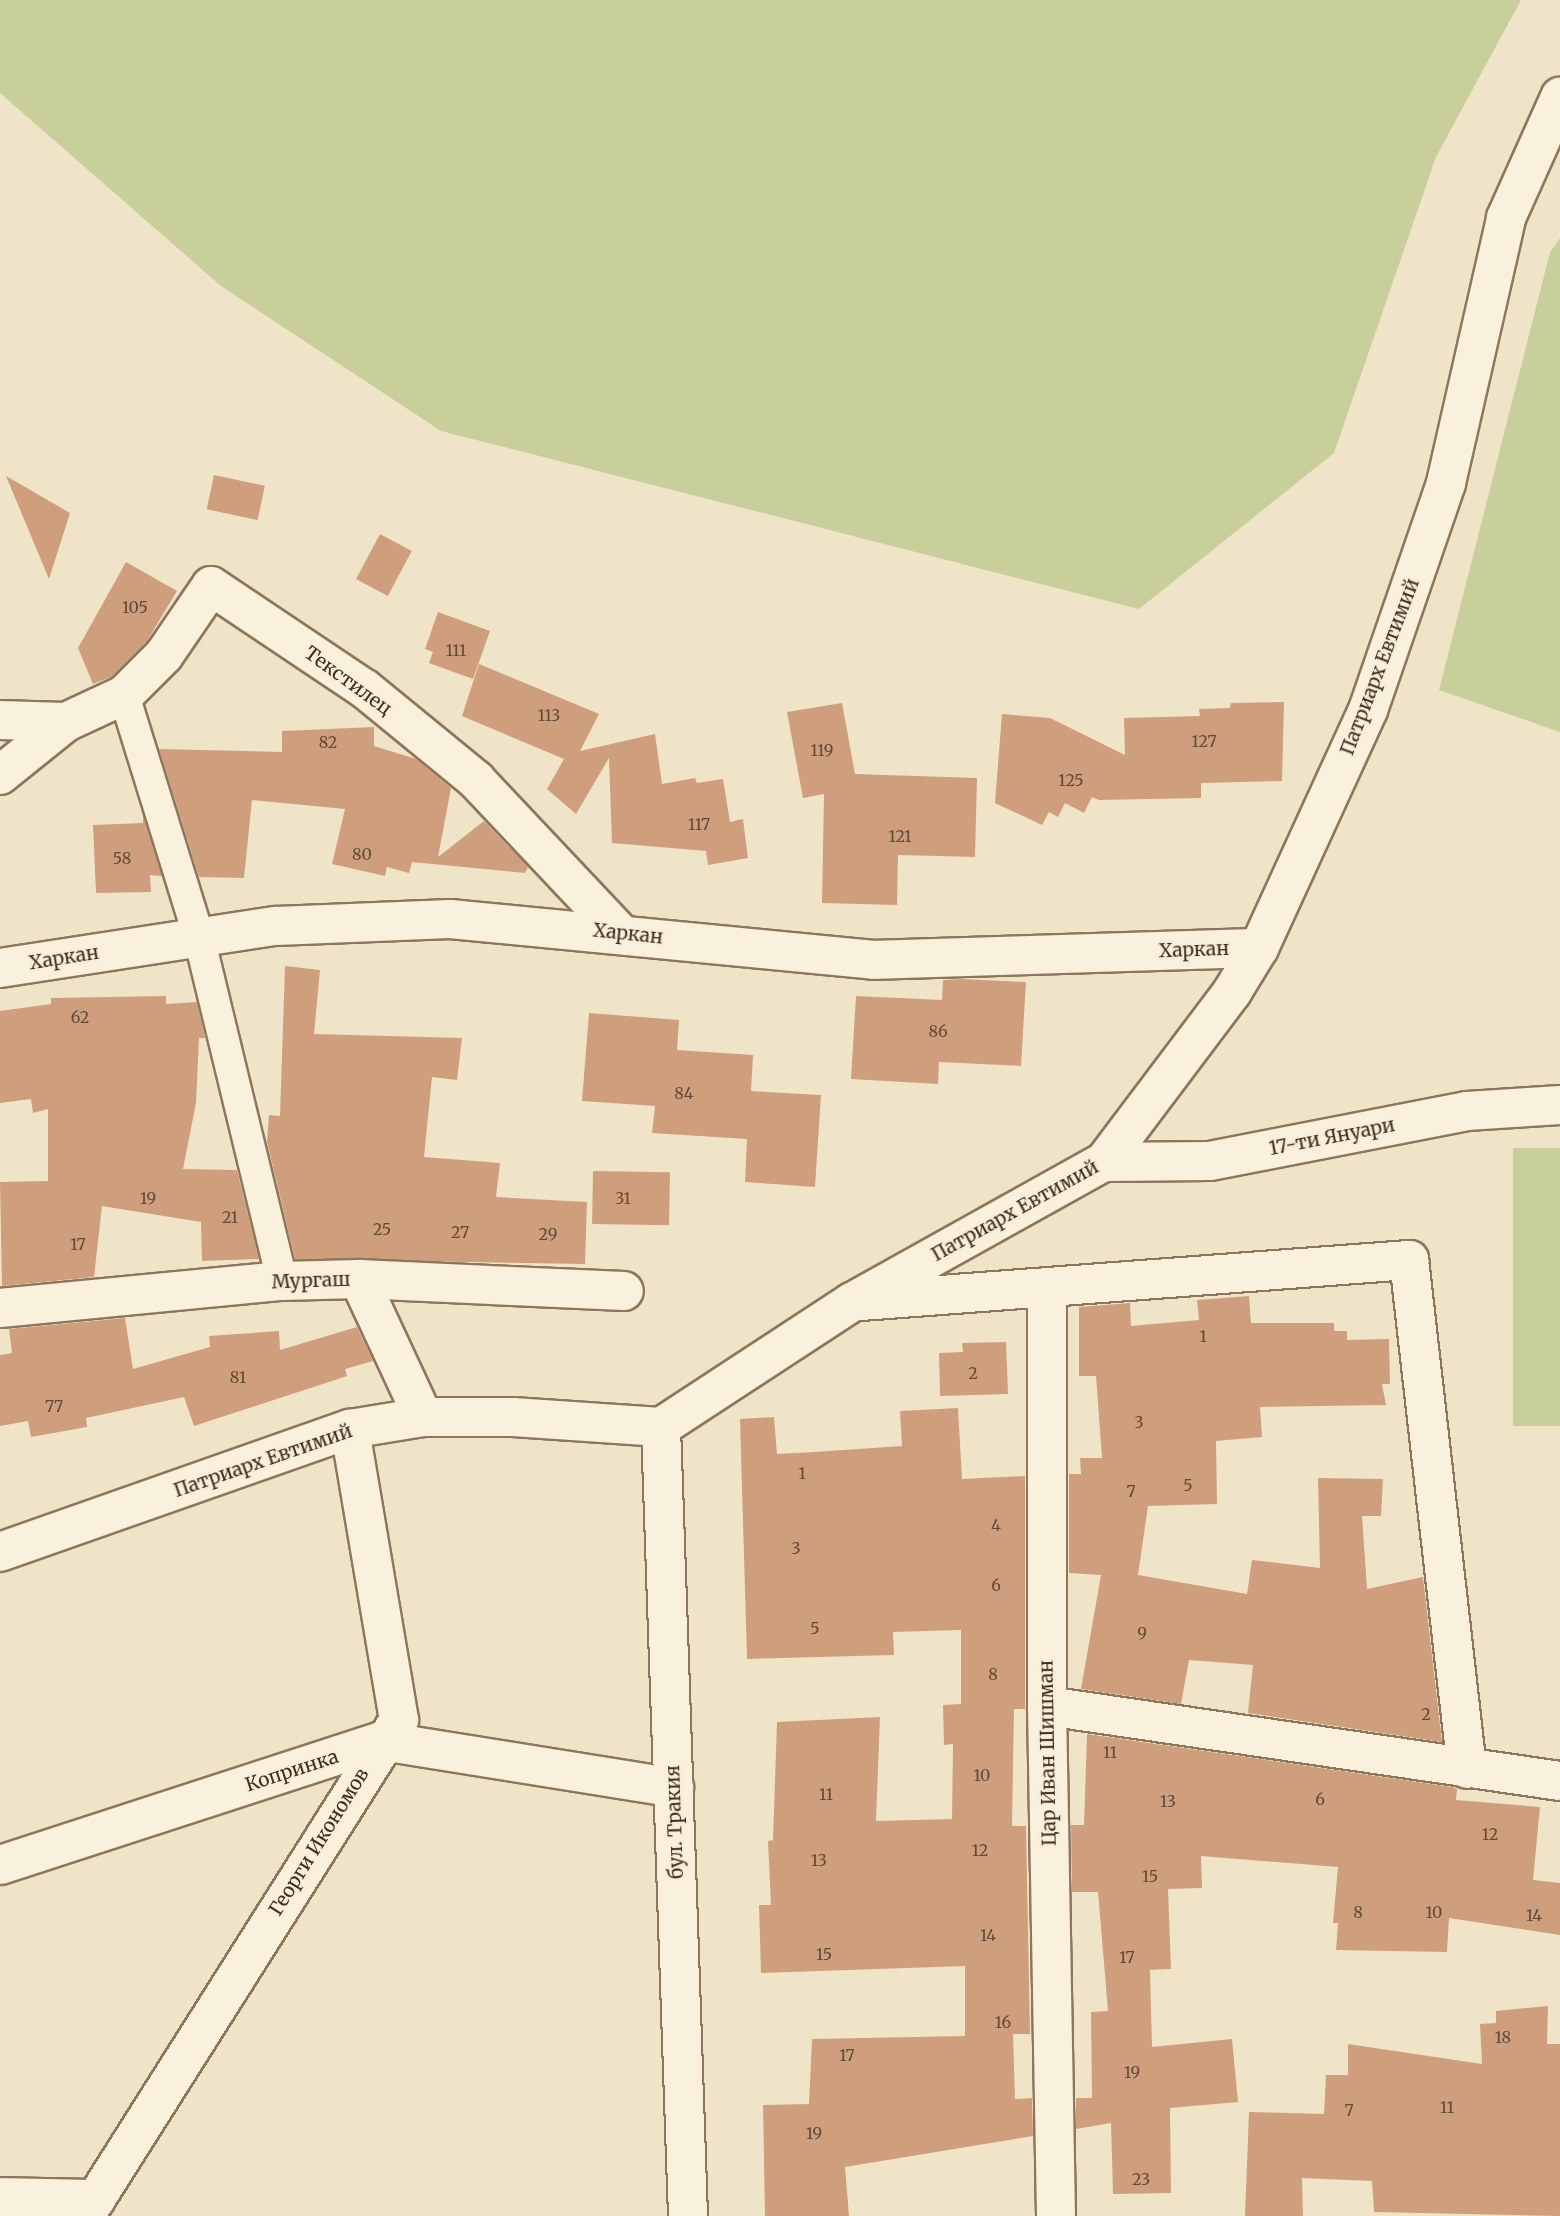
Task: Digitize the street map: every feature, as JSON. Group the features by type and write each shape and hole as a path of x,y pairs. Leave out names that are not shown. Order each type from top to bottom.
{"street":[{"name":"Патриарх Евтимий","path":"0,1552 350,1429 423,1417 513,1417 661,1427 852,1302 1104,1162 1231,992 1259,948 1368,710 1446,483 1506,218 1560,97"},
{"name":"Текстилец","path":"0,775 66,722 124,695 164,655 211,586 365,690 476,780 619,932"},
{"path":"124,695 199,937 282,1281"},
{"name":"Текстилец","path":"0,720 66,722"},
{"name":"Харкан","path":"0,968 276,926 450,919 619,932 874,960 1259,948"},
{"name":"17-ти Януари","path":"1104,1162 1210,1161 1467,1111 1560,1105"},
{"path":"852,1302 1047,1290 1409,1260 1468,1769"},
{"path":"359,1279 423,1417"},
{"name":"Мургаш","path":"0,1308 282,1281 359,1279 624,1291"},
{"name":"Цар Иван Шишман","path":"1047,1290 1047,1706 1056,2216"},
{"name":"бул. Тракия","path":"661,1427 688,2216"},
{"name":"Георги Икономов","path":"91,2208 382,1741 399,1720 350,1429"},
{"path":"1047,1706 1560,1781"},
{"name":"Копринка","path":"0,1865 382,1741 674,1788"},
{"path":"0,2197 91,2208"}],"green space":[{"path":"0,0 1521,0 1436,157 1334,453 1139,609 441,431 221,286 0,93"},
{"path":"1560,238 1560,732 1439,690 1550,252"},
{"path":"1513,1148 1560,1148 1560,1426 1513,1426"}],"building":[{"path":"214,475 265,486 258,520 207,509"},
{"path":"6,476 70,513 49,579"},
{"path":"380,534 412,551 388,596 356,579"},
{"path":"126,562 177,591 147,641 111,677 93,684 78,648"},
{"path":"438,612 490,631 473,679 429,663 433,652 425,649"},
{"path":"479,664 599,714 580,751 655,734 662,784 695,778 697,783 723,779 730,822 743,819 748,858 708,865 706,851 612,843 609,758 576,814 547,789 564,759 462,716"},
{"path":"1284,702 1282,781 1201,783 1201,798 1099,800 1092,797 1084,813 1065,803 1058,817 1049,812 1042,825 995,803 1002,714 1050,718 1125,755 1124,718 1200,716 1199,709 1230,708 1231,703"},
{"path":"842,703 855,774 977,778 975,857 898,855 897,905 822,903 824,794 803,798 787,712"},
{"path":"374,727 374,746 416,759 451,788 438,857 484,821 528,867 525,873 412,862 409,873 387,867 385,876 332,864 345,809 252,800 244,878 199,877 159,749 282,752 282,731"},
{"path":"143,815 162,876 150,875 151,892 96,893 93,825 143,823"},
{"path":"285,966 320,970 314,1034 462,1038 457,1080 432,1077 424,1157 500,1163 496,1197 587,1202 585,1264 295,1259 267,1142 269,1115 280,1116"},
{"path":"943,980 1026,982 1021,1066 939,1062 938,1084 851,1079 856,996 942,1000"},
{"path":"166,996 166,1004 197,1002 205,1038 199,1038 196,1103 183,1169 237,1170 259,1259 202,1261 201,1222 102,1206 94,1277 2,1286 0,1182 48,1181 48,1109 33,1113 31,1099 0,1103 0,1011 51,1004 51,998"},
{"path":"589,1013 679,1020 677,1050 753,1055 751,1091 821,1095 815,1187 745,1182 747,1139 652,1133 655,1106 582,1101"},
{"path":"593,1171 670,1172 669,1225 592,1224"},
{"path":"1249,1296 1251,1323 1334,1323 1334,1331 1347,1331 1347,1340 1389,1339 1390,1384 1382,1384 1386,1405 1260,1407 1262,1437 1216,1441 1217,1504 1148,1506 1138,1575 1247,1594 1252,1560 1320,1568 1318,1478 1383,1479 1381,1516 1362,1516 1367,1589 1423,1577 1442,1742 1248,1713 1253,1665 1189,1660 1181,1704 1081,1689 1101,1575 1069,1573 1069,1474 1081,1474 1080,1458 1102,1458 1096,1376 1079,1376 1079,1307 1130,1303 1131,1326 1199,1320 1197,1300"},
{"path":"125,1318 133,1369 210,1347 209,1336 279,1331 280,1350 357,1327 373,1361 345,1369 347,1376 194,1426 184,1397 86,1418 87,1427 31,1437 28,1421 0,1426 0,1355 12,1353 9,1329"},
{"path":"1006,1342 1008,1394 940,1396 939,1353 963,1352 962,1343"},
{"path":"958,1408 962,1479 1025,1476 1025,1709 1014,1709 1012,1826 1026,1826 1030,2034 1013,2034 1015,2099 1032,2098 1033,2136 845,2167 849,2216 765,2216 763,2105 809,2104 812,2039 965,2036 965,1966 761,1973 759,1905 771,1905 768,1841 773,1840 777,1722 880,1717 876,1821 952,1819 953,1744 944,1745 943,1705 961,1704 961,1630 893,1632 894,1655 747,1659 740,1419 774,1417 777,1454 902,1446 900,1411"},
{"path":"1087,1734 1452,1787 1457,1789 1456,1800 1540,1807 1533,1880 1560,1883 1560,1935 1449,1918 1447,1952 1336,1950 1338,1923 1333,1923 1338,1867 1201,1856 1202,1888 1168,1889 1171,1969 1150,1970 1152,2047 1232,2039 1238,2102 1170,2108 1171,2193 1113,2194 1111,2123 1076,2129 1076,2098 1092,2098 1091,2012 1108,2011 1098,1892 1072,1892 1071,1825 1084,1825"},
{"path":"1548,2006 1547,2044 1560,2044 1560,2216 1374,2212 1372,2181 1302,2178 1303,2216 1245,2216 1249,2112 1324,2114 1326,2075 1348,2075 1348,2044 1482,2064 1480,2024 1496,2023 1496,2011"}]}
